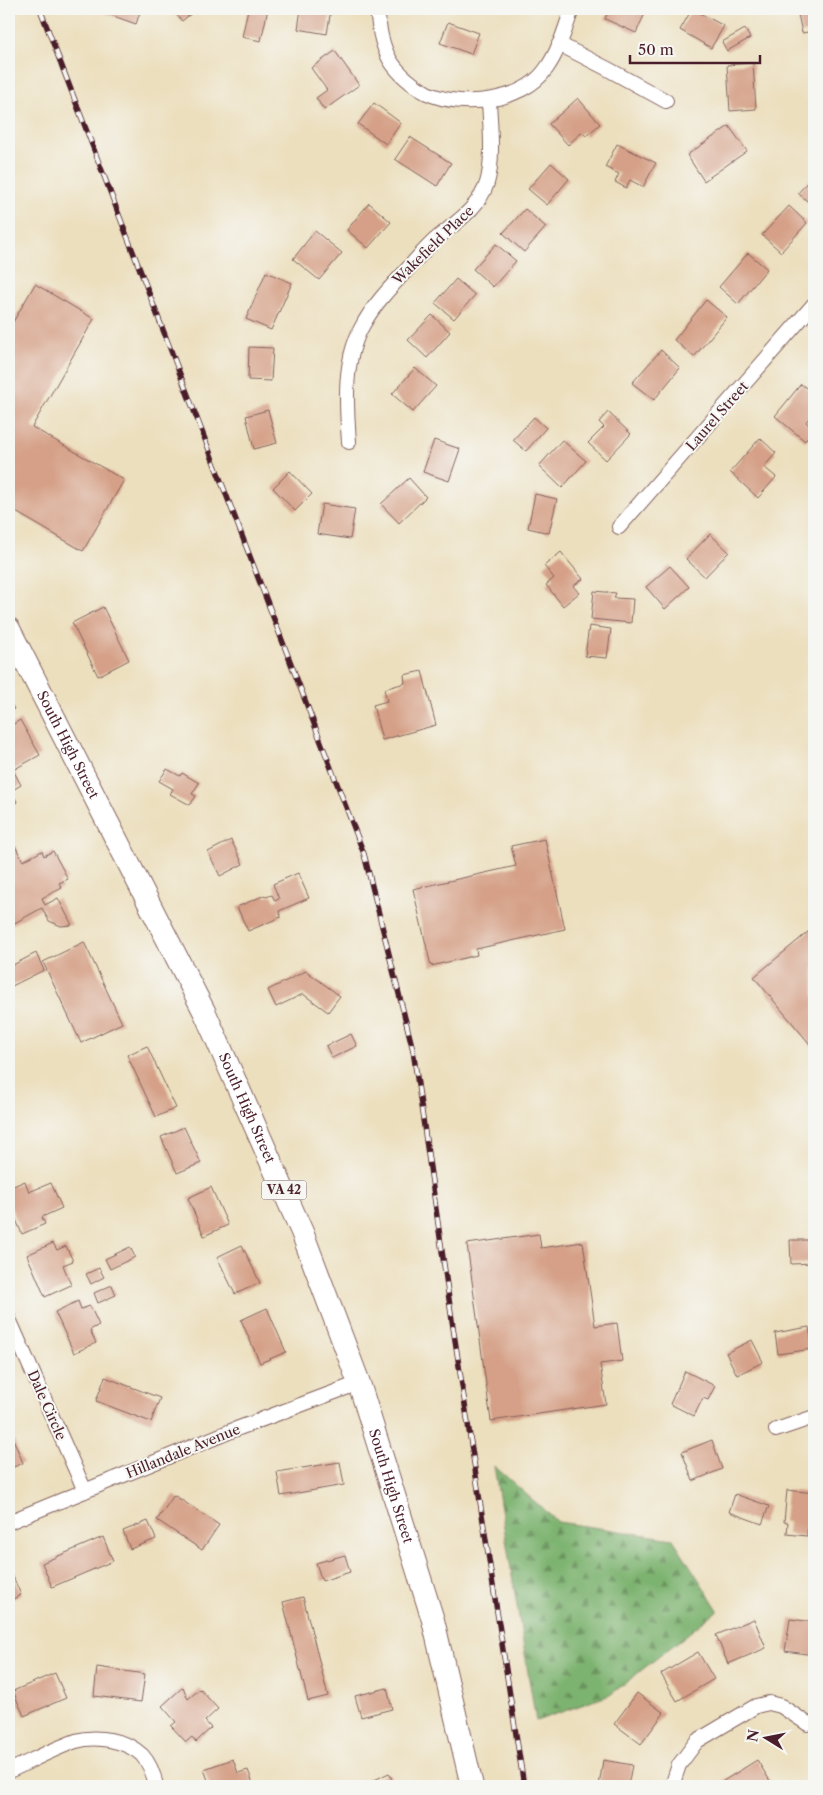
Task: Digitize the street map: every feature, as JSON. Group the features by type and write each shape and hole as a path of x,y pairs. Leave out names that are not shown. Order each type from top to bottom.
{"main road":[{"name":"South High Street","path":"9,628 205,1013 302,1232 359,1383 433,1620 472,1786"}],"street":[{"path":"377,9 381,40 390,61 410,82 427,93 443,98 464,101 489,100 510,95 530,84 546,69 559,44 572,9"},
{"path":"559,44 666,101"},
{"name":"Wakefield Place","path":"349,442 348,372 355,340 371,311 391,286 425,249 463,217 480,198 488,182 491,140 489,100"},
{"name":"Laurel Street","path":"619,527 814,304"},
{"name":"Dale Circle","path":"9,1319 85,1491"},
{"name":"Hillandale Avenue","path":"9,1522 274,1414 359,1383"},
{"path":"776,1430 814,1417"},
{"path":"672,1786 679,1765 696,1741 756,1706 768,1704 781,1706 808,1724"},
{"path":"9,1770 76,1741 88,1739 109,1740 124,1744 142,1755 152,1772 156,1786"}],"green space":[{"path":"494,1466 558,1522 673,1539 718,1610 610,1695 536,1721"}],"building":[{"path":"103,9 141,9 136,24 102,12"},
{"path":"171,9 197,9 182,21"},
{"path":"248,9 268,9 261,41 242,37"},
{"path":"301,9 331,9 327,34 298,29"},
{"path":"609,9 647,9 636,33 605,19"},
{"path":"692,9 724,26 711,48 680,30"},
{"path":"797,9 814,9 814,31 802,33"},
{"path":"448,22 479,33 471,54 440,43"},
{"path":"745,29 750,38 727,51 722,42"},
{"path":"335,51 359,85 324,110 316,98 327,90 311,68"},
{"path":"753,63 756,109 730,111 727,65"},
{"path":"578,98 600,124 586,136 582,132 568,145 549,124"},
{"path":"374,103 401,123 386,144 358,124"},
{"path":"729,126 747,151 704,181 687,155"},
{"path":"410,137 451,163 437,186 395,159"},
{"path":"617,144 656,163 643,187 630,180 626,188 615,182 619,174 605,167"},
{"path":"551,163 569,179 547,205 528,189"},
{"path":"814,175 814,207 798,193"},
{"path":"369,203 391,222 368,248 347,230"},
{"path":"789,206 807,223 781,252 762,235"},
{"path":"525,209 546,227 524,252 503,233"},
{"path":"315,231 342,253 319,280 293,259"},
{"path":"496,244 516,261 493,287 473,269"},
{"path":"748,253 767,269 738,304 719,287"},
{"path":"266,272 292,283 271,330 246,319"},
{"path":"456,279 475,295 454,319 435,303"},
{"path":"35,284 94,319 32,427 124,480 83,551 9,508 9,329"},
{"path":"706,300 727,317 694,357 674,340"},
{"path":"432,315 450,332 427,358 408,340"},
{"path":"249,347 273,348 271,381 248,380"},
{"path":"661,350 680,368 654,400 632,383"},
{"path":"415,368 436,386 413,412 392,394"},
{"path":"801,384 814,394 814,412 806,422 814,430 805,441 775,416"},
{"path":"268,410 277,443 254,449 246,416"},
{"path":"608,412 631,434 606,460 588,443 604,427 599,422"},
{"path":"534,417 546,428 526,451 513,440"},
{"path":"760,438 776,453 764,467 776,477 758,498 730,472"},
{"path":"434,440 460,449 449,481 423,472"},
{"path":"562,440 586,461 562,488 539,466"},
{"path":"290,471 312,494 295,511 273,488"},
{"path":"409,478 426,497 399,523 381,504"},
{"path":"535,494 557,499 549,533 528,528"},
{"path":"322,504 355,509 350,539 317,534"},
{"path":"710,534 729,552 705,577 686,559"},
{"path":"561,552 583,579 573,586 579,593 563,606 546,585 554,578 544,566"},
{"path":"670,566 689,587 665,609 646,587"},
{"path":"594,591 616,593 614,598 633,599 631,623 591,619"},
{"path":"103,607 129,660 98,676 72,623"},
{"path":"589,626 611,629 607,658 585,656"},
{"path":"422,671 436,725 382,740 373,705 387,701 384,689 405,683 404,675"},
{"path":"9,701 14,709 9,712"},
{"path":"20,720 40,755 13,770 21,785 11,791 17,802 9,807 9,727"},
{"path":"167,769 180,776 182,773 199,783 192,794 196,796 190,805 170,794 173,789 159,781"},
{"path":"545,839 565,929 476,949 477,955 431,966 413,889 516,866 511,846"},
{"path":"231,840 243,864 220,876 208,852"},
{"path":"15,846 23,861 42,851 44,856 53,851 68,879 59,883 62,888 42,898 45,905 58,898 72,925 61,926 49,921 42,908 9,926 9,849"},
{"path":"298,873 309,898 279,911 281,917 248,931 237,907 265,895 266,897 272,895 275,901 279,899 273,884"},
{"path":"814,927 814,1049 754,977"},
{"path":"84,942 122,1023 81,1043 43,962"},
{"path":"36,953 44,970 12,986 9,979 9,967"},
{"path":"306,971 340,996 328,1012 303,994 276,1007 268,990"},
{"path":"351,1034 357,1046 332,1058 326,1046"},
{"path":"147,1046 176,1108 156,1117 127,1055"},
{"path":"184,1127 201,1163 177,1173 161,1137"},
{"path":"25,1181 29,1192 51,1183 62,1208 42,1217 45,1224 22,1234 9,1203 9,1188"},
{"path":"211,1187 228,1225 204,1236 188,1198"},
{"path":"539,1234 541,1248 583,1242 595,1326 617,1323 622,1361 600,1364 606,1404 491,1421 467,1244"},
{"path":"790,1240 814,1240 814,1263 791,1264"},
{"path":"53,1243 57,1250 66,1246 73,1261 63,1265 71,1285 45,1297 27,1255"},
{"path":"242,1245 260,1283 235,1294 217,1257"},
{"path":"130,1247 135,1257 110,1269 105,1259"},
{"path":"99,1268 104,1277 91,1284 86,1274"},
{"path":"112,1285 116,1295 98,1303 94,1293"},
{"path":"78,1301 81,1309 90,1306 99,1325 90,1330 96,1343 74,1353 55,1312"},
{"path":"267,1308 286,1352 260,1363 241,1320"},
{"path":"809,1327 813,1349 778,1354 775,1333"},
{"path":"752,1340 763,1362 737,1375 726,1353"},
{"path":"685,1371 715,1386 708,1400 703,1398 694,1416 670,1404"},
{"path":"105,1377 160,1398 151,1422 96,1401"},
{"path":"9,1429 23,1463 9,1469"},
{"path":"712,1440 722,1469 693,1481 682,1452"},
{"path":"340,1462 344,1485 281,1496 277,1472"},
{"path":"787,1490 814,1493 814,1525 808,1524 807,1536 787,1534 788,1522 784,1522"},
{"path":"735,1494 769,1506 762,1524 729,1512"},
{"path":"174,1495 219,1525 202,1550 157,1520"},
{"path":"148,1521 156,1539 130,1549 123,1531"},
{"path":"103,1537 113,1561 52,1587 42,1563"},
{"path":"345,1555 350,1572 322,1581 316,1563"},
{"path":"11,1572 21,1595 9,1601 9,1574"},
{"path":"303,1597 328,1696 308,1701 283,1602"},
{"path":"754,1619 766,1648 728,1664 716,1635"},
{"path":"790,1619 814,1622 814,1655 785,1651"},
{"path":"698,1652 714,1679 677,1701 661,1674"},
{"path":"97,1667 145,1674 141,1702 94,1696"},
{"path":"55,1673 66,1698 24,1716 13,1691"},
{"path":"183,1687 188,1699 200,1689 218,1709 205,1721 211,1728 196,1742 192,1737 186,1742 171,1726 176,1722 162,1706"},
{"path":"387,1688 392,1709 361,1717 355,1696"},
{"path":"637,1693 664,1713 641,1744 614,1724"},
{"path":"233,1759 238,1773 248,1770 254,1786 210,1786 204,1769"},
{"path":"603,1760 632,1765 628,1786 599,1786"},
{"path":"757,1760 772,1784 769,1786 722,1786 720,1783"},
{"path":"389,1773 395,1786 362,1786"},
{"path":"86,1781 88,1786 73,1786"}],"railway":[{"path":"40,9 364,854 413,1050 453,1327 524,1786"}]}
